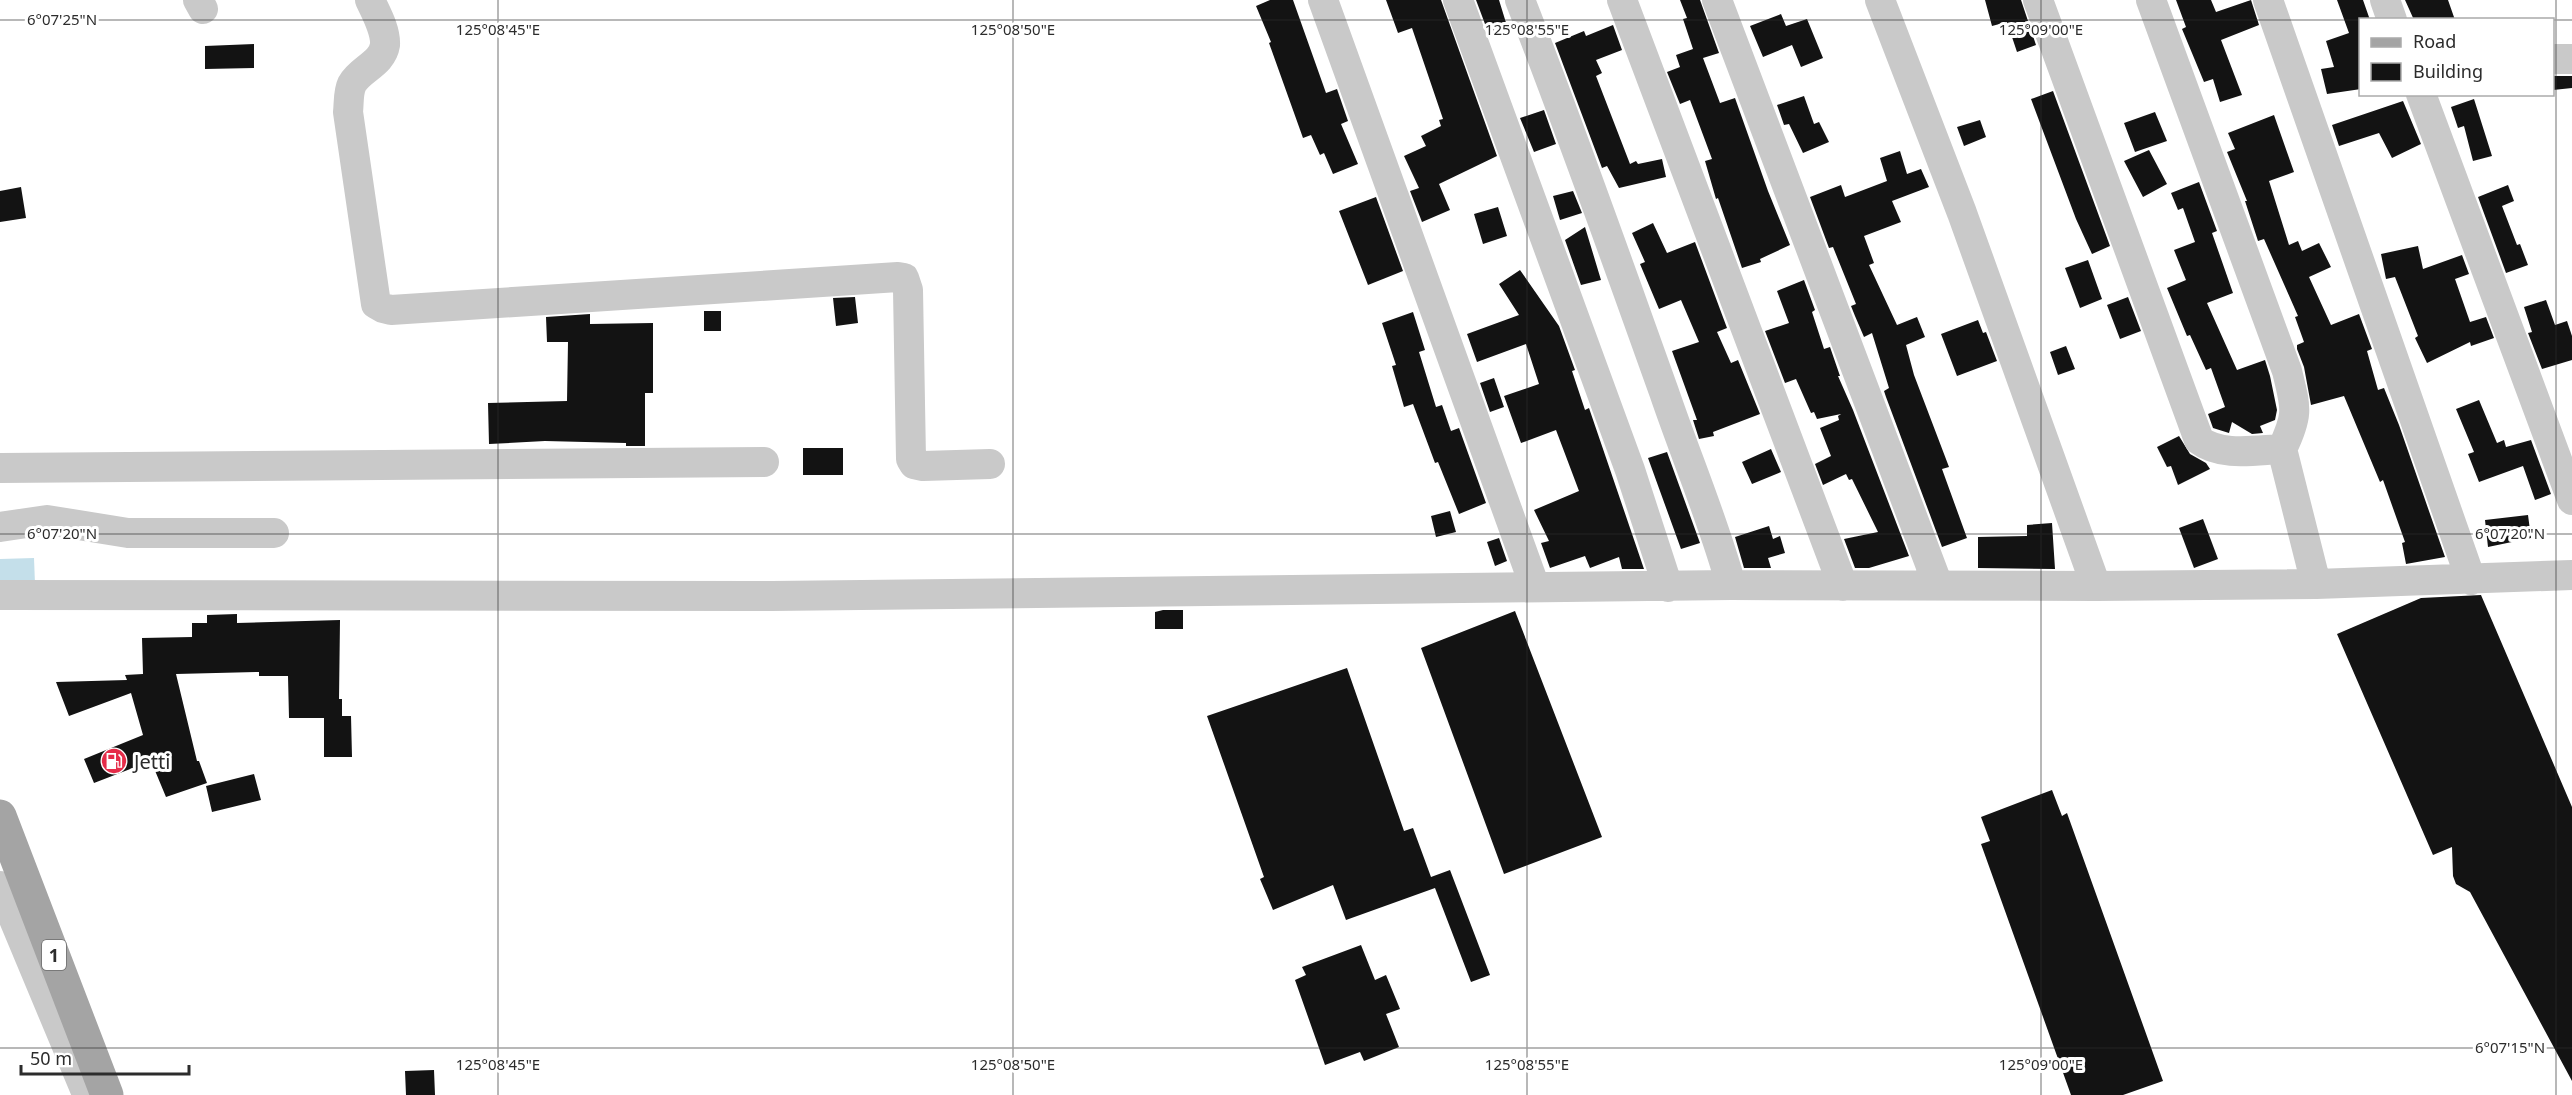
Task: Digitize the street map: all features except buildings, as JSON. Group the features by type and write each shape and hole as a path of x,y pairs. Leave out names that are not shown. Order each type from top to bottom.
{"main road":[{"name":"1","path":"0,816 96,1093"}],"street":[{"path":"370,0 384,33 385,45 379,59 356,79 351,87 348,112 376,304 391,310 904,278 908,290 911,459 914,464 923,466 990,464"},
{"path":"1323,0 1535,587"},
{"path":"1458,0 1630,470 1668,587"},
{"path":"1520,0 1590,183 1684,451 1710,516 1731,585"},
{"path":"1622,0 1843,586"},
{"path":"1717,0 1938,585"},
{"path":"1880,0 1962,213 2096,586"},
{"path":"2038,0 2199,440 2210,448 2225,450 2282,449"},
{"path":"2151,0 2287,371 2296,407 2294,424 2282,449 2316,584"},
{"path":"2268,0 2471,580"},
{"path":"2385,0 2391,18"},
{"path":"2554,59 2572,59"},
{"path":"2422,96 2572,500"},
{"path":"0,468 764,462"},
{"path":"0,527 47,520 128,533 274,533"},
{"path":"0,595 772,596 1731,585 2096,586 2316,584 2572,575"},
{"path":"0,886 96,1093"}],"water":[{"path":"34,558 35,584 0,585 0,559"}],"place":[{"name":"Jetti","path":"114,761"}]}
